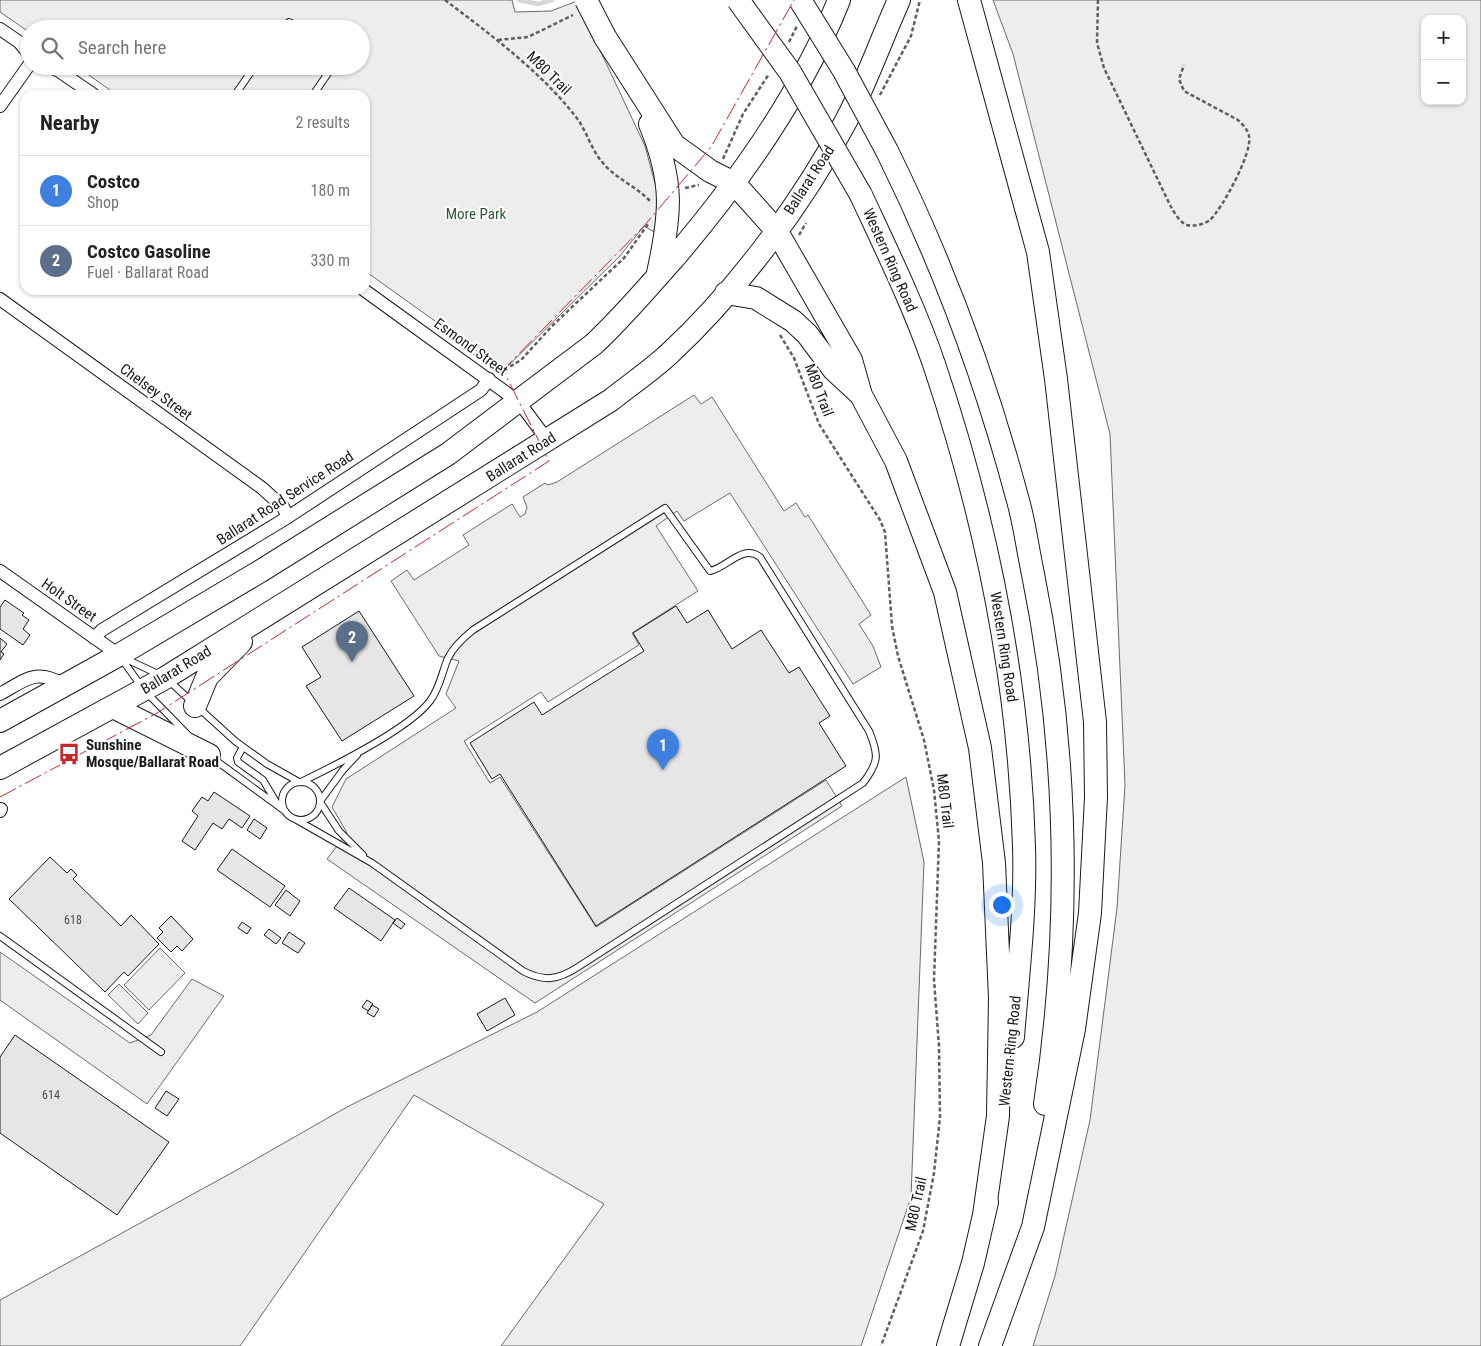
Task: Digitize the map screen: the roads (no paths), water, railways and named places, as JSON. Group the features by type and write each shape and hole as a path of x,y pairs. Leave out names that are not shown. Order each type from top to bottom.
{"highway":[{"name":"Western Ring Road","path":"738,0 790,72 861,195 899,278 935,366 994,580 1019,750 1024,848 1019,962 1012,1051 998,1150 984,1215 948,1346"},
{"path":"800,0 844,71 887,152 916,209 957,307 977,362 1015,489 1043,624 1056,733 1062,822 1063,922 1060,984 1035,1170 1016,1254 990,1346"},
{"path":"0,721 119,655 259,572 440,459 519,402 594,344 614,325 658,276 716,208 734,183 776,120 809,62 839,0"},
{"name":"Ballarat Road","path":"0,768 166,678 548,441 611,400 670,352 726,293 776,230 809,184 846,120 899,0"},
{"path":"954,0 987,70"},
{"path":"969,0 1038,252 1057,388 1096,722 1096,797 1090,913 1074,1029 1033,1227 990,1346"},
{"path":"580,7 605,36 674,146 704,178 734,183 776,230 851,360 861,395 896,460 945,592 980,748 994,862 1000,998 998,1116 984,1215"},
{"path":"631,78 654,134 665,170 669,194 668,232 658,276"},
{"path":"726,293 756,298 793,321 807,334 834,370 861,395"},
{"path":"195,706 207,677 216,666 281,606"},
{"path":"113,707 209,755"}],"street":[{"path":"0,29 20,43"},
{"path":"0,106 22,75"},
{"path":"65,75 87,90"},
{"name":"Esmond Street","path":"370,294 519,402 548,441"},
{"name":"Chelsey Street","path":"0,299 262,488 283,507 288,517"},
{"name":"Ballarat Road Service Road","path":"94,638 102,630 166,590 288,517 481,390 489,379"},
{"name":"Holt Street","path":"0,571 119,655"},
{"path":"0,694 40,675 52,678 65,685"}],"lane":[{"path":"238,90 249,75"},
{"path":"316,90 327,75"},
{"path":"119,655 144,690 209,755 295,819 372,863 523,971 535,977 548,980 561,977 863,783 872,772 877,758 876,748 869,731 760,557 753,552 746,552 717,570 710,571 665,508 473,630 458,643 449,657 432,699 422,710 363,749 288,787 284,792 282,805 285,811"},
{"path":"119,655 166,678 243,747 267,764 300,782 311,784 316,788 320,801 339,831 372,863"},
{"path":"243,747 237,758 238,762 263,780 276,803"},
{"path":"295,819 307,819 313,816 320,801 343,770 363,749"},
{"path":"0,936 161,1052"}],"waterway":[{"path":"519,0 538,4 552,0"}],"place":[{"name":"Costco Gasoline","path":"352,662"},
{"name":"Sunshine Mosque/Ballarat Road","path":"69,754"},
{"name":"Costco","path":"663,770"}],"park label":[{"name":"More Park","path":"476,214"}]}
